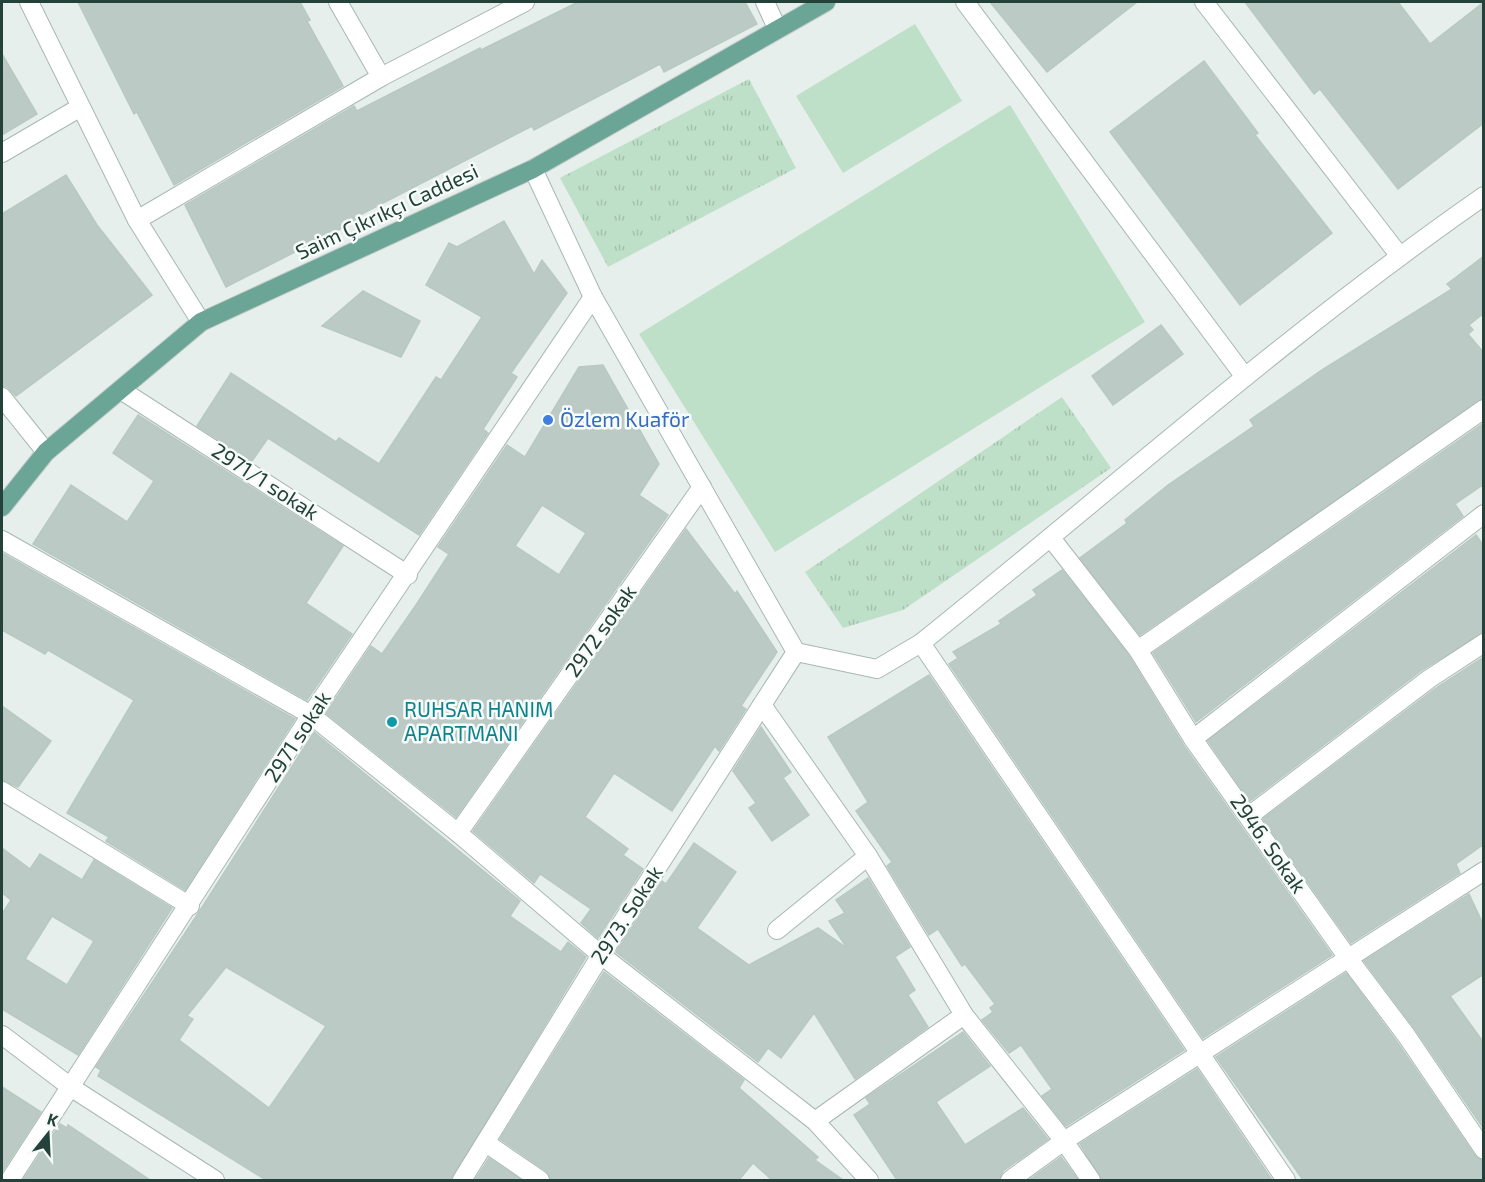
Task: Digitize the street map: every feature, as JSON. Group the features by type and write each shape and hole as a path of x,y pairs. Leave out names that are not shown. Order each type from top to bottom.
{"main road":[{"name":"Saim Çıkrıkçı Caddesi","path":"2,507 46,452 201,322 533,169 777,27 826,2"}],"street":[{"path":"29,2 79,108 137,220 201,322"},
{"path":"338,2 381,77"},
{"path":"137,220 381,77 525,2"},
{"path":"765,2 777,27"},
{"path":"965,2 1245,377"},
{"path":"1203,2 1400,255"},
{"path":"2,153 79,108"},
{"path":"533,169 592,297 796,652 877,669 921,643 1052,538 1245,377 1400,255 1484,196"},
{"name":"2971 sokak","path":"10,1180 190,906 311,715 408,575 592,297"},
{"name":"2971/1 sokak","path":"121,390 408,575"},
{"path":"2,397 46,452"},
{"path":"1138,650 1484,409"},
{"name":"2972 sokak","path":"458,833 702,487"},
{"path":"1193,739 1484,514"},
{"name":"2946. Sokak","path":"1052,538 1138,650 1193,739 1348,958 1406,1035 1484,1150"},
{"path":"2,540 311,715 458,833 601,955 815,1121 868,1180"},
{"path":"921,643 1286,1180"},
{"path":"1249,816 1429,680 1484,643"},
{"name":"2973. Sokak","path":"462,1180 601,955 796,652"},
{"path":"762,705 868,856 964,1015 1064,1141 1091,1180"},
{"path":"2,791 190,906"},
{"path":"777,930 868,856"},
{"path":"1010,1180 1064,1141 1484,871"},
{"path":"815,1121 964,1015"},
{"path":"2,1035 72,1088 215,1180"},
{"path":"486,1143 540,1180"}],"green space":[{"path":"915,24 962,101 843,173 796,96"},
{"path":"749,79 796,168 608,267 560,178"},
{"path":"1010,105 1145,322 775,552 639,334"},
{"path":"1062,397 1111,468 903,610 843,628 805,572"}],"building":[{"path":"78,2 300,2 310,20 307,21 343,86 174,185 137,112 134,114"},
{"path":"578,2 745,2 757,24 664,72 660,64 534,130 532,126 356,217 358,220 226,287 185,205 354,106 357,111 480,48 481,50"},
{"path":"990,2 1137,2 1047,72"},
{"path":"1245,2 1398,2 1430,44 1484,2 1484,123 1398,189 1320,89 1314,94"},
{"path":"2,54 37,114 2,135"},
{"path":"1204,61 1258,133 1255,135 1332,233 1240,305 1110,132"},
{"path":"66,175 97,225 152,295 16,396 7,387 2,386 2,214"},
{"path":"504,221 534,274 542,260 567,293 511,373 517,377 483,429 488,433 419,535 268,438 252,461 197,426 231,373 336,442 339,438 379,464 436,377 441,380 482,317 426,285 449,243 457,247"},
{"path":"1484,256 1484,313 1469,325 1473,330 1468,334 1484,353 1484,398 1140,635 1080,558 1127,523 1125,520 1168,485 1254,426 1250,420 1322,370 1452,289 1447,284"},
{"path":"363,291 420,321 401,357 322,326"},
{"path":"1161,325 1183,354 1113,405 1092,376"},
{"path":"603,365 659,464 639,495 668,515 456,817 326,713 371,646 382,654 416,605 449,554 438,547 507,445 525,457 579,367","holes":["542,505 586,533 559,575 515,546"]},
{"path":"138,415 343,546 306,603 352,634 307,700 33,544 71,485 127,522 154,481 113,453"},
{"path":"1484,423 1484,484 1455,504 1463,516 1196,722 1153,653"},
{"path":"686,529 735,594 737,591 777,652 741,706 746,709 719,751 715,746 672,811 614,773 585,817 628,849 623,855 643,869 598,938 581,923 591,909 540,874 534,883 473,831"},
{"path":"1476,535 1484,546 1484,632 1422,670 1250,801 1208,741"},
{"path":"2,553 295,719 185,890 106,841 109,837 67,813 134,700 48,650 45,654 2,630"},
{"path":"1062,570 1129,656 1184,746 1332,955 1203,1038 949,664 958,658 953,652 1001,624 999,621 1037,595 1033,590"},
{"path":"1484,657 1484,844 1456,864 1460,873 1351,943 1263,819 1436,688"},
{"path":"929,675 1184,1050 1066,1126 1042,1096 1052,1089 1021,1045 1009,1053 982,1020 993,1012 990,1008 995,1004 965,964 962,966 938,929 929,935 887,866 892,862 856,811 868,802 828,737"},
{"path":"2,706 51,741 18,787 2,780"},
{"path":"761,727 791,772 783,778 809,815 772,841 749,808 756,803 733,771"},
{"path":"314,732 520,901 510,916 561,952 568,942 586,957 451,1180 266,1180 98,1076 101,1070 96,1067","holes":["226,967 326,1026 269,1108 179,1040 193,1019 187,1016"]},
{"path":"694,843 736,872 697,928 749,965 818,928 847,948 829,921 845,913 836,900 868,878 910,947 895,957 915,990 908,995 928,1027 855,1079 814,1013 781,1058 768,1048 758,1062 616,952 662,881 666,884"},
{"path":"2,848 30,869 40,854 82,880 94,860 172,908 78,1055 2,1009 2,914 11,900 2,893","holes":["52,916 94,941 67,985 25,959"]},
{"path":"1469,894 1484,926 1484,974 1450,996 1484,1043 1484,1129 1415,1029 1364,961"},
{"path":"604,972 744,1080 739,1088 818,1157 815,1160 843,1180 772,1180 753,1163 739,1180 551,1180 546,1171 500,1139"},
{"path":"1346,973 1397,1042 1475,1156 1484,1161 1484,1180 1303,1180 1216,1057"},
{"path":"963,1032 990,1066 936,1102 965,1145 1023,1108 1048,1139 1003,1171 999,1180 897,1180 854,1115 870,1104 866,1098"},
{"path":"1197,1069 1272,1180 1102,1180 1080,1144"},
{"path":"2,1087 41,1112 2,1172"},
{"path":"60,1124 67,1128 68,1125 150,1180 23,1180"},
{"path":"1061,1157 1078,1180 1029,1180"},
{"path":"489,1158 521,1180 475,1180"}],"place":[{"name":"Özlem Kuaför","path":"548,420"},
{"name":"RUHSAR HANIM APARTMANI","path":"392,722"}]}
